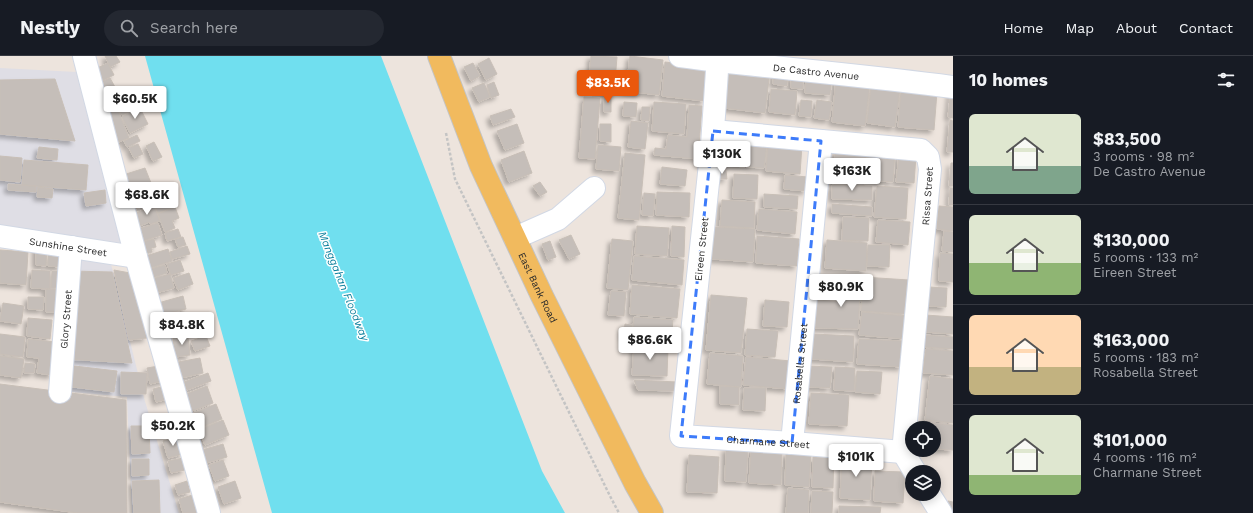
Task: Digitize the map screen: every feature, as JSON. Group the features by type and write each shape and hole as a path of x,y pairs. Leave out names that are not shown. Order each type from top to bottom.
{"main road":[{"name":"East Bank Road","path":"439,56 481,166 542,296 635,483 652,513"}],"street":[{"path":"84,56 136,257 209,513"},
{"name":"De Castro Avenue","path":"680,56 888,78 953,87"},
{"name":"Eireen Street","path":"681,436 713,131 718,59"},
{"name":"Rissa Street","path":"713,131 921,150 928,157 930,169 903,452"},
{"name":"Rosabella Street","path":"792,443 821,141"},
{"path":"515,238 558,219 594,188"},
{"name":"Sunshine Street","path":"0,236 136,257"},
{"name":"Glory Street","path":"60,392 71,247"},
{"name":"Charmane Street","path":"681,436 903,452"},
{"path":"903,452 911,465"},
{"path":"933,501 941,513"}],"path":[{"path":"446,133 455,179 619,513"}],"highlighted area":[{"path":"713,131 821,141 792,443 681,436"}],"shaded area":[{"path":"0,68 77,72 122,243 0,226"},
{"path":"72,252 110,260 144,398 179,513 132,513 127,397 62,391"}],"water":[{"name":"Manggahan Floodway","path":"145,56 381,56 542,471 565,513 272,513"}],"building":[{"path":"105,56 116,56 120,62 110,67"},
{"path":"591,56 617,57 614,94 588,91"},
{"path":"630,56 663,60 659,95 626,91"},
{"path":"489,58 497,74 486,80 478,64"},
{"path":"665,62 708,67 704,101 662,96"},
{"path":"108,63 114,75 101,81 95,69"},
{"path":"473,63 480,76 471,81 464,67"},
{"path":"729,67 770,71 765,113 724,108"},
{"path":"774,73 788,74 787,86 773,84"},
{"path":"806,75 832,77 830,95 805,93"},
{"path":"791,76 803,77 803,89 791,88"},
{"path":"110,78 115,87 104,93 99,83"},
{"path":"55,79 75,141 0,134 0,80"},
{"path":"836,79 870,83 865,126 832,122"},
{"path":"494,82 499,95 491,98 487,85"},
{"path":"484,83 490,97 479,102 472,88"},
{"path":"871,86 900,89 895,127 867,123"},
{"path":"128,88 137,108 122,115 112,95"},
{"path":"951,88 953,88 953,118 948,117"},
{"path":"771,89 797,91 795,115 769,112"},
{"path":"901,90 937,92 934,130 898,127"},
{"path":"584,97 600,98 595,159 579,158"},
{"path":"604,97 611,97 611,112 604,112"},
{"path":"801,100 812,101 811,117 799,116"},
{"path":"817,100 832,102 829,120 814,118"},
{"path":"624,102 637,103 636,117 623,116"},
{"path":"654,102 686,104 684,134 652,131"},
{"path":"689,105 702,106 698,159 654,155 655,148 666,149 668,135 687,137"},
{"path":"642,107 650,107 649,121 641,120"},
{"path":"117,108 129,138 116,143 105,112"},
{"path":"140,108 148,124 130,133 122,117"},
{"path":"511,109 515,117 493,125 490,116"},
{"path":"950,120 953,121 953,152 947,152"},
{"path":"631,121 648,123 645,149 628,147"},
{"path":"517,124 524,143 505,150 497,131"},
{"path":"600,124 611,124 611,142 600,141"},
{"path":"137,135 140,141 127,147 124,141"},
{"path":"724,140 747,142 745,167 722,165"},
{"path":"154,142 162,157 153,161 146,146"},
{"path":"748,142 767,143 764,168 746,167"},
{"path":"768,142 802,145 800,174 766,171"},
{"path":"138,144 143,154 134,158 129,148"},
{"path":"598,145 621,147 619,171 596,169"},
{"path":"39,147 58,149 57,160 37,158"},
{"path":"524,151 532,173 509,182 501,160"},
{"path":"835,151 866,154 864,186 833,183"},
{"path":"867,151 895,153 893,182 865,180"},
{"path":"625,153 645,155 639,220 618,218"},
{"path":"899,155 916,156 914,183 896,182"},
{"path":"0,156 22,158 20,182 0,180"},
{"path":"24,160 88,165 86,190 22,185"},
{"path":"951,163 953,163 953,186 949,186"},
{"path":"662,167 687,170 685,186 660,184"},
{"path":"145,168 151,183 129,191 123,175"},
{"path":"726,170 727,179 718,179 718,171"},
{"path":"734,174 758,175 757,199 733,198"},
{"path":"785,175 808,177 806,191 784,189"},
{"path":"540,182 547,192 540,196 533,186"},
{"path":"8,184 36,186 36,192 8,190"},
{"path":"832,185 872,186 872,200 832,199"},
{"path":"877,186 908,188 906,219 874,217"},
{"path":"38,187 53,189 52,198 37,197"},
{"path":"950,188 953,188 953,205 949,205"},
{"path":"105,190 106,203 86,206 84,193"},
{"path":"151,191 155,202 133,210 129,198"},
{"path":"657,192 690,193 689,217 656,215"},
{"path":"644,193 655,194 653,216 642,215"},
{"path":"764,194 798,196 797,209 764,207"},
{"path":"722,200 755,202 754,228 720,226"},
{"path":"168,201 171,208 158,213 155,207"},
{"path":"832,204 872,207 872,216 832,213"},
{"path":"154,206 160,221 150,224 149,222 140,226 139,222 136,223 133,214"},
{"path":"939,206 953,207 953,231 937,229"},
{"path":"175,207 179,218 172,221 175,228 165,232 158,214"},
{"path":"759,209 797,212 795,234 757,230"},
{"path":"843,217 869,218 868,241 842,240"},
{"path":"878,220 910,222 908,245 876,242"},
{"path":"158,223 162,235 142,241 138,229"},
{"path":"637,226 669,228 667,256 635,254"},
{"path":"672,226 685,227 684,257 671,256"},
{"path":"714,227 755,229 753,262 712,259"},
{"path":"178,229 181,237 167,241 165,233"},
{"path":"944,231 953,232 953,252 942,251"},
{"path":"571,235 580,254 569,259 559,240"},
{"path":"757,236 799,239 797,266 756,263"},
{"path":"183,237 186,245 178,247 175,239"},
{"path":"154,239 156,247 151,248 152,252 145,254 142,242"},
{"path":"612,239 633,241 628,290 607,288"},
{"path":"827,240 867,243 866,271 825,268"},
{"path":"550,241 556,257 548,260 542,244"},
{"path":"868,245 890,245 889,267 867,266"},
{"path":"36,246 47,247 46,266 36,265"},
{"path":"187,246 190,254 172,259 170,252"},
{"path":"168,249 172,261 150,268 146,256"},
{"path":"0,250 28,252 26,285 0,283"},
{"path":"940,253 953,254 953,282 939,281"},
{"path":"48,255 61,256 61,267 48,266"},
{"path":"634,256 684,260 682,285 632,280"},
{"path":"180,260 184,271 171,275 167,264"},
{"path":"165,265 167,273 153,277 151,269"},
{"path":"32,270 50,271 50,289 31,288"},
{"path":"114,270 130,273 147,338 129,340"},
{"path":"52,271 61,271 61,288 51,288"},
{"path":"72,271 112,272 132,363 64,359"},
{"path":"189,273 193,284 178,290 173,278"},
{"path":"170,274 174,288 156,293 152,279"},
{"path":"845,275 861,276 858,329 815,328 817,300 844,302"},
{"path":"863,277 909,280 907,314 861,311"},
{"path":"825,280 839,280 839,295 825,294"},
{"path":"632,285 680,289 677,318 630,314"},
{"path":"929,287 947,288 946,307 928,306"},
{"path":"46,289 61,290 61,312 46,312"},
{"path":"611,291 626,292 624,316 608,315"},
{"path":"711,295 747,298 741,353 706,350"},
{"path":"183,296 186,309 161,315 158,303"},
{"path":"28,297 44,297 43,310 28,309"},
{"path":"765,300 789,302 787,327 763,326"},
{"path":"3,303 24,306 21,324 0,321"},
{"path":"862,312 907,316 905,339 859,335"},
{"path":"184,314 187,326 173,329 170,318"},
{"path":"926,315 953,317 953,334 925,332"},
{"path":"634,317 673,320 671,344 632,340"},
{"path":"28,318 52,320 50,339 27,336"},
{"path":"195,322 197,332 190,334 188,324"},
{"path":"625,324 632,325 631,337 623,336"},
{"path":"747,329 778,331 775,357 745,355"},
{"path":"0,334 25,337 23,357 0,354"},
{"path":"814,334 854,336 853,362 812,359"},
{"path":"924,335 953,337 953,349 924,347"},
{"path":"188,336 190,355 175,357 173,338"},
{"path":"206,336 210,346 195,351 191,341"},
{"path":"28,339 56,342 52,375 37,373 39,358 27,357"},
{"path":"859,339 903,341 902,367 857,364"},
{"path":"634,346 668,348 667,376 632,375"},
{"path":"926,349 953,351 953,375 923,373"},
{"path":"710,353 743,356 741,387 707,384"},
{"path":"0,356 24,359 21,378 0,375"},
{"path":"746,357 791,361 789,389 743,385"},
{"path":"200,358 203,373 181,378 178,362"},
{"path":"25,363 35,364 34,373 24,373"},
{"path":"66,365 117,371 114,392 64,386"},
{"path":"164,365 167,380 150,384 147,368"},
{"path":"809,366 832,367 830,388 808,387"},
{"path":"835,367 855,368 854,391 834,390"},
{"path":"857,371 882,372 880,394 855,392"},
{"path":"121,372 147,373 146,394 121,394"},
{"path":"208,373 211,381 187,390 184,382"},
{"path":"930,376 953,379 953,423 925,420"},
{"path":"634,380 677,382 676,391 638,390"},
{"path":"0,384 126,400 127,513 78,513 0,502"},
{"path":"169,385 172,398 156,402 153,389"},
{"path":"207,386 213,403 192,411 186,394"},
{"path":"720,386 739,387 739,405 720,404"},
{"path":"744,388 766,388 765,411 743,410"},
{"path":"811,393 849,395 847,426 809,424"},
{"path":"216,404 222,419 199,428 193,413"},
{"path":"223,420 229,435 205,445 199,430"},
{"path":"941,424 953,425 953,450 941,449"},
{"path":"131,426 149,426 150,453 132,454"},
{"path":"179,437 183,454 168,458 163,441"},
{"path":"223,444 227,457 206,463 202,450"},
{"path":"726,448 748,450 746,482 725,481"},
{"path":"751,448 782,450 781,485 749,483"},
{"path":"786,453 811,454 809,487 785,485"},
{"path":"689,455 719,457 717,493 687,492"},
{"path":"813,457 834,458 833,488 812,487"},
{"path":"842,457 872,459 870,500 840,498"},
{"path":"183,458 185,470 171,473 168,461"},
{"path":"132,459 149,459 149,475 132,476"},
{"path":"223,460 229,476 215,481 209,465"},
{"path":"875,471 905,472 903,503 874,501"},
{"path":"159,480 160,513 134,513 132,481"},
{"path":"187,481 190,492 178,495 175,485"},
{"path":"235,481 241,498 224,504 218,487"},
{"path":"788,488 809,490 808,513 786,513"},
{"path":"812,491 833,492 832,513 811,513"},
{"path":"196,494 201,513 183,513 179,499"},
{"path":"948,501 953,502 953,513"},
{"path":"839,506 881,507 880,513 839,513"}]}
